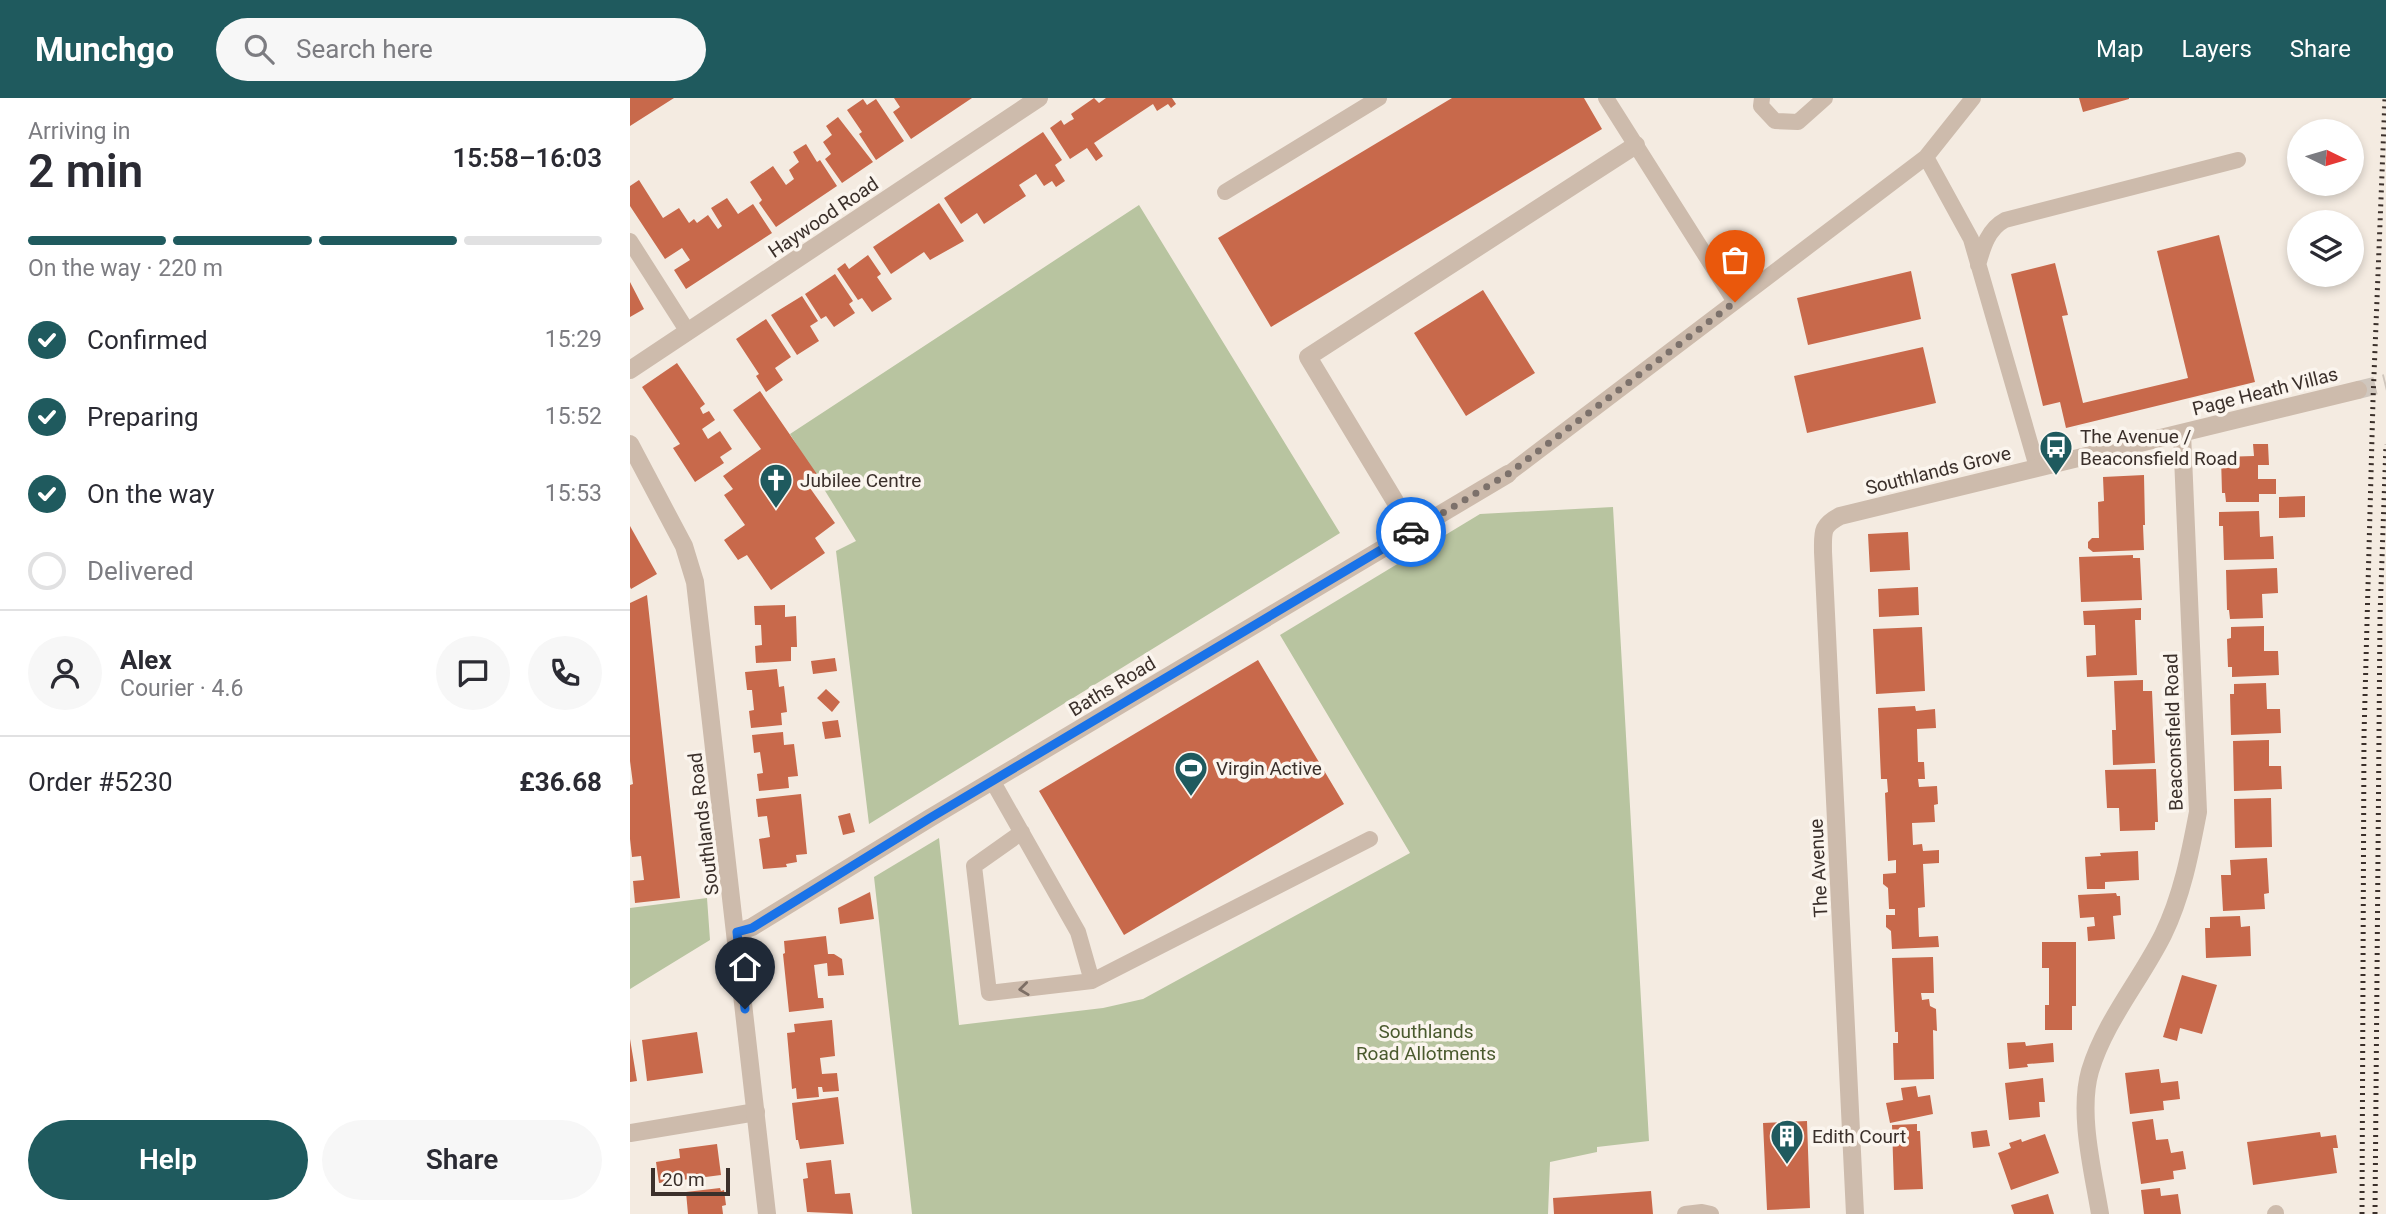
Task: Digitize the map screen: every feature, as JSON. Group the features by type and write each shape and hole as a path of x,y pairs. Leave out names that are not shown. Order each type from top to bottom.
{"street":[{"name":"Haywood Road","path":"630,370 1039,98"},
{"path":"1413,531 1308,357 1636,145"},
{"name":"Page Heath Villas","path":"2182,433 2358,390"},
{"name":"Southlands Grove","path":"1829,522 1840,516 2182,433"},
{"name":"Beaconsfield Road","path":"2100,1214 2085,1120 2090,1073 2107,1028 2163,935 2186,872 2198,812 2182,433"},
{"name":"Southlands Road","path":"630,444 684,547 695,582 737,932 767,1214"},
{"name":"Baths Road","path":"737,932 752,928 1508,474"},
{"name":"The Avenue","path":"1829,522 1823,533 1823,552 1856,1214"},
{"path":"630,1133 756,1112"}],"lane":[{"path":"1225,192 1379,98"},
{"path":"1606,98 1735,302"},
{"path":"1762,98 1761,106 1775,121 1798,122 1825,98"},
{"path":"1508,474 1926,157 1973,98"},
{"path":"1926,157 1971,239 2037,467"},
{"path":"1978,265 1983,247 1996,225 2005,220 2238,160"},
{"path":"630,241 688,332"},
{"path":"993,782 1077,932 1092,981"},
{"path":"1022,832 974,866 989,993 1092,981 1370,839"},
{"path":"1685,1214 1711,1214"}],"green space":[{"path":"1139,205 1340,533 869,824 836,551 856,541 790,434"},
{"name":"Southlands Road Allotments","path":"1613,507 1649,1141 1597,1147 1597,1152 1550,1162 1548,1214 912,1214 874,877 939,838 959,1025 1103,1008 1143,999 1410,853 1280,635 1480,514"},
{"path":"707,898 710,940 630,989 630,908"}],"building":[{"path":"630,98 674,98 630,126"},
{"path":"894,98 972,98 911,139 893,112 900,107"},
{"path":"1094,98 1099,103 1106,98 1172,98 1176,104 1171,108 1168,104 1157,111 1153,104 1094,143 1103,156 1096,161 1087,148 1070,159 1050,128 1061,120 1064,125 1074,119 1071,114"},
{"path":"1452,98 1584,98 1602,129 1271,327 1218,238"},
{"path":"2079,98 2129,98 2129,99 2083,112"},
{"path":"863,99 867,105 876,99 904,141 876,160 847,110"},
{"path":"838,117 873,162 842,183 825,159 831,154 823,142 832,135 826,126"},
{"path":"1043,132 1062,160 1055,165 1065,181 1056,187 1052,181 1044,186 1036,174 1019,185 1026,196 984,224 977,213 961,224 944,198"},
{"path":"806,144 837,186 776,227 759,203 762,200 750,182 773,166 786,185 794,179 789,170 799,162 793,152"},
{"path":"639,180 663,218 679,208 689,223 694,219 697,223 708,215 718,229 722,226 711,208 727,198 738,214 753,204 772,233 686,289 674,270 690,260 682,248 665,259 630,206 630,186"},
{"path":"939,203 964,241 930,260 924,252 891,274 873,247"},
{"path":"2219,235 2255,382 2066,428 2060,402 2043,406 2011,274 2055,263 2068,315 2062,316 2083,403 2188,378 2157,251"},
{"path":"868,255 881,274 877,277 892,299 872,312 862,298 858,300 837,269 845,263 849,269"},
{"path":"1911,271 1921,319 1808,345 1797,298"},
{"path":"835,274 853,301 849,304 855,313 834,327 826,316 821,319 805,294"},
{"path":"630,282 644,309 630,317"},
{"path":"1483,290 1535,373 1466,416 1414,333"},
{"path":"802,296 818,321 810,326 819,341 797,355 771,315"},
{"path":"766,319 791,357 775,368 783,380 766,392 756,376 759,374 736,339"},
{"path":"1923,347 1936,403 1807,433 1794,376"},
{"path":"677,363 705,404 700,408 703,414 709,411 715,420 702,429 708,439 720,431 732,449 720,457 724,463 695,482 673,448 680,444 642,387"},
{"path":"760,391 821,480 810,488 835,523 815,538 825,553 771,590 747,555 738,560 724,540 745,525 724,495 733,489 723,476 761,449 733,410"},
{"path":"2253,444 2268,444 2269,465 2258,465 2258,479 2276,479 2276,494 2259,494 2259,502 2226,502 2225,493 2222,493 2221,457 2254,456"},
{"path":"2144,475 2144,550 2093,552 2088,548 2088,542 2092,538 2099,538 2098,502 2104,501 2103,477"},
{"path":"2305,496 2305,517 2279,518 2279,497"},
{"path":"2259,511 2260,537 2273,536 2274,559 2224,560 2223,526 2219,526 2219,512"},
{"path":"630,526 657,574 631,589 630,587"},
{"path":"1908,532 1910,570 1870,572 1868,534"},
{"path":"2133,555 2133,558 2140,558 2142,600 2081,602 2079,557"},
{"path":"2277,568 2278,593 2262,594 2263,618 2230,619 2227,610 2226,570"},
{"path":"1918,587 1919,615 1879,617 1878,589"},
{"path":"647,595 680,898 635,903 633,881 644,880 641,856 632,857 630,839 630,785 633,784 630,761 630,603"},
{"path":"785,605 785,617 796,616 797,647 791,647 791,661 756,663 755,646 762,645 761,625 755,625 754,606"},
{"path":"2141,608 2141,620 2135,620 2137,675 2087,677 2086,656 2096,655 2095,625 2084,625 2083,611"},
{"path":"2264,626 2264,651 2278,651 2279,675 2232,677 2232,667 2228,667 2227,639 2231,638 2231,627"},
{"path":"1922,627 1925,691 1876,694 1873,629"},
{"path":"835,658 837,671 813,674 811,661"},
{"name":"Virgin Active","path":"1258,660 1344,804 1124,935 1039,791"},
{"path":"777,669 779,687 784,686 787,712 781,713 782,725 751,728 749,711 754,710 752,690 747,690 745,672"},
{"path":"2143,680 2143,691 2152,691 2155,763 2113,765 2112,730 2116,730 2114,681"},
{"path":"2266,683 2267,709 2280,709 2281,733 2231,735 2230,694 2234,694 2234,684"},
{"path":"826,689 840,702 832,712 817,698"},
{"path":"1915,706 1916,711 1935,709 1936,728 1917,729 1918,762 1924,762 1925,779 1918,779 1919,787 1937,786 1935,822 1912,823 1913,845 1922,844 1923,851 1939,850 1939,863 1923,864 1925,907 1918,908 1919,937 1938,936 1939,947 1892,949 1891,931 1886,927 1886,915 1895,915 1895,909 1889,909 1888,888 1883,884 1883,874 1896,873 1896,860 1888,861 1885,793 1888,792 1887,779 1881,779 1878,708"},
{"path":"838,720 841,737 825,739 822,722"},
{"path":"783,732 784,745 794,744 798,776 788,777 789,788 759,791 757,774 763,773 760,752 754,753 752,735"},
{"path":"2269,740 2269,766 2281,766 2282,789 2234,791 2233,741"},
{"path":"2156,769 2158,822 2155,822 2155,830 2120,831 2119,808 2107,808 2105,770"},
{"path":"801,794 807,854 796,855 797,862 786,864 787,867 763,869 759,839 770,837 767,816 758,817 756,799"},
{"path":"2271,798 2272,847 2235,848 2234,799"},
{"path":"850,813 855,832 843,835 838,816"},
{"path":"2138,851 2139,880 2105,882 2105,889 2087,889 2085,857 2101,856 2100,853"},
{"path":"2267,858 2269,893 2264,894 2265,909 2223,911 2221,875 2231,875 2230,860"},
{"path":"870,892 874,919 840,924 838,908"},
{"path":"2116,893 2120,896 2121,915 2113,916 2115,939 2088,941 2087,927 2095,926 2094,917 2080,918 2078,895"},
{"path":"2240,916 2241,927 2250,926 2251,956 2206,958 2205,928 2210,928 2210,917"},
{"path":"826,936 828,954 842,959 844,975 828,976 827,963 814,965 818,998 823,998 824,1008 789,1012 784,941"},
{"path":"2042,942 2076,942 2076,1006 2072,1006 2072,1030 2045,1030 2045,1005 2049,1005 2049,968 2042,968"},
{"path":"1933,957 1934,993 1921,993 1922,1000 1929,999 1930,1006 1936,1009 1937,1031 1933,1030 1934,1079 1894,1080 1893,1043 1898,1043 1898,1032 1895,1032 1892,958"},
{"path":"2182,975 2217,985 2202,1034 2180,1028 2177,1041 2163,1037"},
{"path":"832,1020 835,1056 820,1058 822,1074 837,1073 839,1091 823,1092 822,1087 818,1087 819,1097 797,1099 796,1088 792,1089 787,1033 795,1032 794,1024"},
{"path":"697,1032 703,1073 647,1081 642,1040"},
{"path":"630,1039 637,1081 630,1082"},
{"path":"2025,1042 2026,1046 2053,1043 2054,1062 2027,1064 2028,1067 2009,1069 2007,1043"},
{"path":"2159,1069 2161,1083 2178,1081 2180,1099 2163,1101 2164,1110 2130,1114 2125,1073"},
{"path":"2043,1078 2045,1102 2039,1102 2040,1117 2009,1120 2005,1083"},
{"path":"1916,1086 1918,1097 1930,1095 1933,1114 1890,1123 1886,1103 1903,1100 1901,1088"},
{"path":"838,1097 844,1144 800,1149 796,1140 792,1103"},
{"path":"2153,1119 2156,1140 2168,1139 2171,1153 2183,1151 2186,1169 2173,1171 2174,1179 2141,1184 2132,1122"},
{"name":"Edith Court","path":"1807,1121 1810,1208 1767,1210 1763,1123"},
{"path":"1917,1124 1917,1131 1920,1131 1923,1189 1894,1190 1892,1125"},
{"path":"1987,1130 1990,1146 1973,1148 1971,1132"},
{"path":"2320,1132 2321,1137 2336,1135 2338,1148 2333,1148 2337,1173 2253,1185 2247,1142"},
{"path":"2045,1134 2059,1173 2011,1190 1998,1153 2011,1148 2009,1143 2021,1139 2022,1142"},
{"path":"717,1144 721,1175 659,1183 656,1162 680,1158 679,1149"},
{"path":"831,1160 835,1194 850,1193 853,1214 807,1212 803,1179 808,1178 806,1163"},
{"path":"720,1188 721,1191 724,1190 726,1205 722,1206 723,1214 688,1214 686,1192"},
{"path":"2160,1188 2161,1196 2178,1194 2181,1214 2144,1214 2141,1190"},
{"path":"1651,1191 1653,1214 1554,1214 1553,1198"},
{"path":"2048,1194 2054,1214 2014,1214 2011,1205"}],"tunnel":[{"path":"2358,390 2386,383"}],"railway":[{"path":"2362,1214 2364,735 2385,98"},
{"path":"2375,1214 2380,616 2386,444"}],"way so far":[{"path":"1411,532 1508,474 1735,302"}],"place":[{"name":"The Avenue / Beaconsfield Road","path":"2056,477"},
{"name":"Jubilee Centre","path":"776,510"},
{"name":"Virgin Active","path":"1191,798"},
{"name":"Edith Court","path":"1787,1166"}],"route":[{"path":"745,1009 737,932 752,928 930,818 1411,532"}]}
